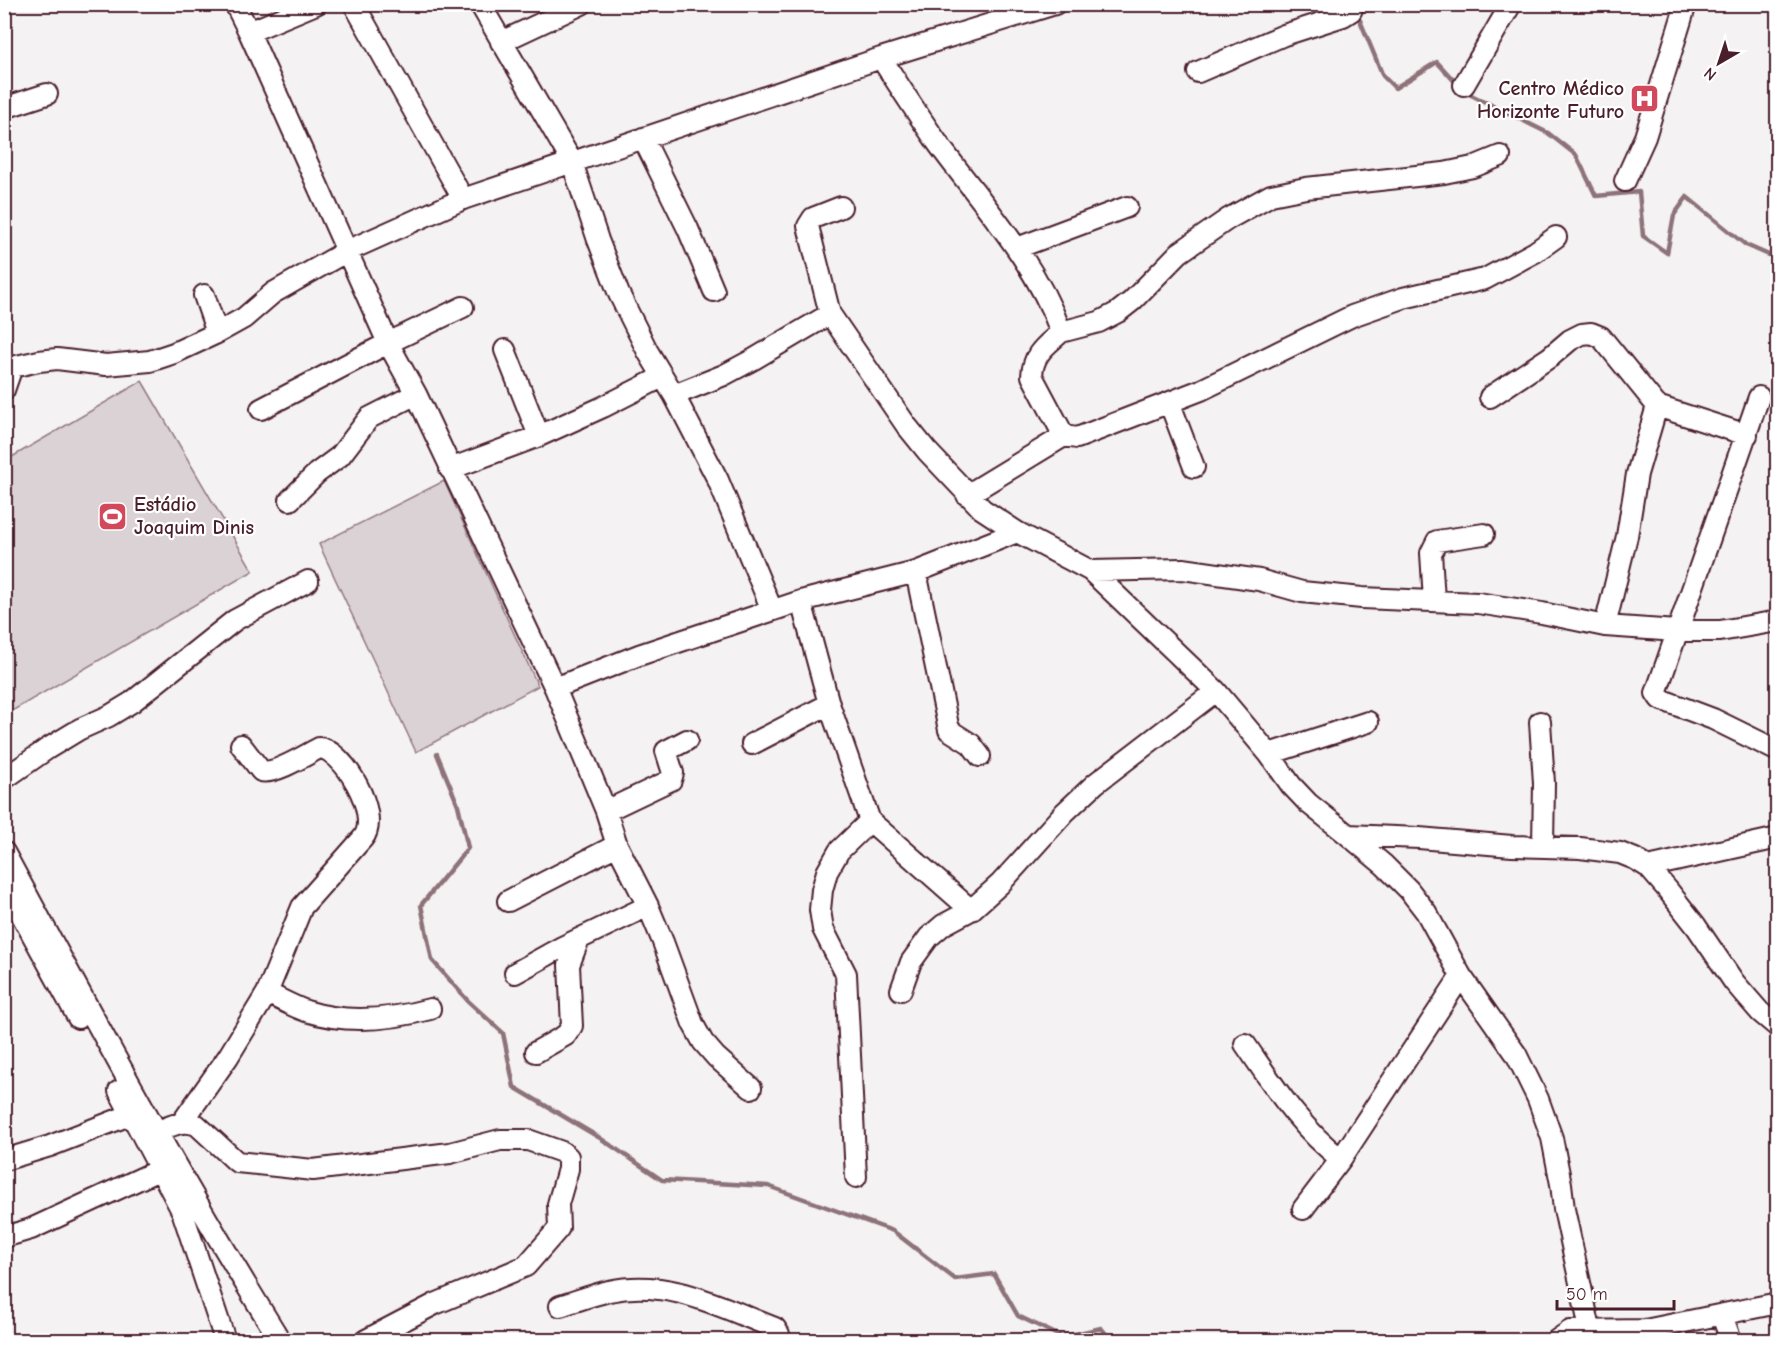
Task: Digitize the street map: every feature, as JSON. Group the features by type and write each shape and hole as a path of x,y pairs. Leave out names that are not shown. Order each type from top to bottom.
{"street":[{"path":"235,4 388,343 416,394 555,688 606,811 617,845 648,906 693,1024 703,1042 716,1057 751,1088"},
{"path":"249,32 316,4"},
{"path":"354,4 463,199"},
{"path":"480,4 572,162 619,294 718,480 772,610"},
{"path":"501,42 582,4"},
{"path":"4,390 8,366 57,360 106,365 150,361 174,353 244,318 273,293 347,251 463,199 881,58 1056,4"},
{"path":"1198,72 1284,35 1343,16 1352,11 1354,4"},
{"path":"1464,86 1511,4"},
{"path":"1625,181 1652,116 1686,4"},
{"path":"881,58 938,143 1017,248 1041,284 1061,332"},
{"path":"4,108 47,94"},
{"path":"643,138 688,229 714,291"},
{"path":"1064,436 1032,376 1032,365 1036,356 1061,332 1099,322 1118,312 1132,301 1179,253 1228,219 1272,195 1306,188 1444,173 1473,167 1500,156"},
{"path":"841,207 813,218 808,226 830,314 927,452 982,509 1017,532 1091,571 1216,691 1308,803 1384,865 1409,890 1426,912 1461,976 1516,1054 1538,1099 1552,1138 1564,1209 1590,1329"},
{"path":"1017,248 1127,207"},
{"path":"967,495 1064,436 1077,438 1170,404 1352,316 1403,298 1485,279 1516,263 1556,237"},
{"path":"204,295 217,333"},
{"path":"261,409 388,343 463,308"},
{"path":"674,395 724,375 830,314"},
{"path":"1490,397 1550,357 1570,340 1582,334 1591,333 1601,337 1657,406 1747,435"},
{"path":"505,350 539,436"},
{"path":"450,469 539,436 662,377"},
{"path":"290,500 317,473 340,456 369,418 416,394"},
{"path":"1759,397 1656,693 1659,698 1713,719 1778,751"},
{"path":"1170,404 1194,467"},
{"path":"1605,626 1627,536 1637,474 1657,406"},
{"path":"555,688 639,655 772,610 916,572 1017,532"},
{"path":"1434,600 1431,553 1437,542 1484,534"},
{"path":"1091,571 1183,569 1259,580 1302,592 1362,598 1434,600 1510,608 1605,626 1677,631 1720,631 1778,621"},
{"path":"916,572 949,730 971,744 980,756"},
{"path":"4,779 80,729 109,716 132,702 235,620 308,580"},
{"path":"801,601 830,704 870,821 970,910"},
{"path":"901,990 911,962 929,938 943,925 970,910 1000,884 1065,812 1096,783 1216,691"},
{"path":"752,744 830,704"},
{"path":"1269,754 1368,722"},
{"path":"1540,723 1544,783 1543,845"},
{"path":"606,811 671,780 673,773 666,752 687,740"},
{"path":"158,1131 183,1121 228,1057 267,993 302,907 367,834 369,817 360,789 339,759 325,748 319,748 273,771 264,772 241,745"},
{"path":"856,1177 846,974 823,929 820,910 827,872 839,851 870,821"},
{"path":"1348,835 1512,846 1543,845 1620,853 1648,867 1696,926 1734,982 1760,1012 1778,1027"},
{"path":"1648,867 1778,838"},
{"path":"508,901 617,845"},
{"path":"4,852 113,1056 280,1341"},
{"path":"4,883 132,1114 182,1211 225,1340"},
{"path":"515,974 579,939 648,906"},
{"path":"536,1052 566,1035 572,1026 569,965 579,939"},
{"path":"1304,1209 1341,1159 1461,976"},
{"path":"267,993 308,1011 339,1018 364,1020 408,1015 430,1009"},
{"path":"1245,1044 1290,1108 1325,1146 1341,1159"},
{"path":"4,1160 50,1146 132,1114"},
{"path":"183,1121 197,1125 237,1162 313,1170 450,1153 500,1140 528,1140 562,1152 568,1157 568,1169 557,1210 559,1228 526,1266 435,1305 366,1341"},
{"path":"4,1237 31,1229 161,1169"},
{"path":"560,1306 611,1290 666,1289 699,1298 775,1328 779,1334 779,1341"},
{"path":"1557,1341 1570,1330 1645,1330 1778,1303"},
{"path":"1722,1316 1731,1341"},
{"path":"265,1317 268,1341"}],"shaded area":[{"name":"Estádio Joaquim Dinis","path":"142,381 253,571 5,715 5,461"},
{"path":"444,481 538,686 416,752 319,544"}],"waterway":[{"path":"1357,13 1383,76 1395,88 1437,62 1457,84"},
{"path":"1465,92 1548,133 1576,155 1596,196 1639,192 1643,236 1667,253 1674,215 1687,197 1746,245 1778,259"},
{"path":"437,754 458,805 468,848 421,905 432,960 468,1001 503,1033 514,1087 600,1138 662,1180 768,1186 893,1231 955,1279 994,1274 1018,1316 1062,1337 1101,1328 1111,1340"}],"place":[{"name":"Centro Médico Horizonte Futuro","path":"1645,99"},
{"name":"Estádio Joaquim Dinis","path":"113,516"}]}
